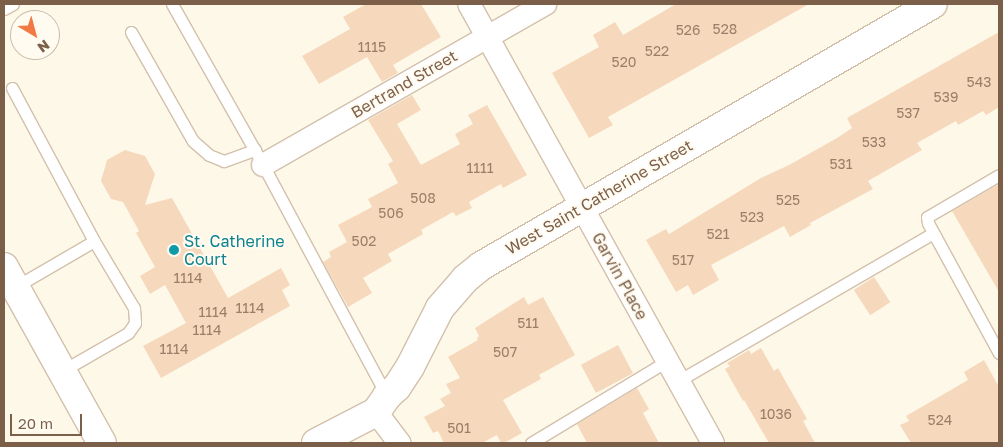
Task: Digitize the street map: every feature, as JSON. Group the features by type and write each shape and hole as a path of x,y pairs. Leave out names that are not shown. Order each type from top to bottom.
{"street":[{"name":"Garvin Place","path":"469,4 713,443"},
{"name":"Bertrand Street","path":"259,158 487,37 545,4"},
{"name":"West Saint Catherine Street","path":"316,443 381,404 398,387 440,308 465,279 500,253 933,4"},
{"path":"9,277 102,443"},
{"path":"381,404 399,443"}],"lane":[{"path":"4,9 13,4"},
{"path":"172,4 259,158 381,404"},
{"path":"131,32 193,140 209,155 224,161 259,158"},
{"path":"12,88 94,241 134,308 135,323 128,333 62,371"},
{"path":"999,175 927,217 999,354"},
{"path":"678,381 934,233"},
{"path":"9,277 94,241"},
{"path":"531,443 667,361"}],"building":[{"path":"366,4 421,4 441,37 393,65 398,73 382,82 367,57 319,84 302,56 350,29 343,17"},
{"path":"676,4 809,4 608,117 613,125 589,138 552,73 599,47 593,35 615,22 623,35"},
{"path":"999,32 999,107 986,115 983,111 958,125 956,121 917,143 922,150 868,181 873,189 810,223 811,225 790,237 784,226 711,265 719,280 693,295 688,285 676,292 646,240 666,229 669,234 761,178 789,165 837,138 852,128 847,118"},
{"path":"412,95 421,110 397,124 421,165 460,144 455,134 473,124 468,115 487,105 527,175 503,188 501,184 469,202 472,208 456,216 453,212 421,230 423,234 388,254 392,261 363,278 372,293 348,307 323,262 331,257 329,252 347,242 338,225 372,207 368,199 398,183 388,164 393,161 368,120"},
{"name":"St. Catherine Court","path":"125,150 145,156 155,174 145,205 172,198 228,298 281,268 290,285 282,290 290,306 161,378 143,346 186,323 165,285 150,294 140,276 155,267 136,233 139,231 123,202 111,199 101,181 107,160"},
{"path":"999,184 999,292 952,211"},
{"path":"874,277 890,302 870,315 854,290"},
{"path":"524,297 528,305 543,297 575,355 539,375 541,379 503,400 522,433 504,443 501,443 497,435 482,443 444,443 438,431 433,433 424,417 445,406 440,399 451,393 446,384 460,378 448,357 478,340 479,336 475,328"},
{"path":"618,345 633,373 596,393 581,365"},
{"path":"761,348 774,371 778,368 807,419 803,421 815,443 769,443 743,401 725,369 730,366 727,363 749,350 751,354"},
{"path":"984,360 999,387 999,443 911,443 900,425 909,421 906,416 968,380 964,372"},
{"path":"637,388 649,409 643,413 659,443 587,443 577,424"}],"place":[{"name":"St. Catherine Court","path":"174,250"}]}
